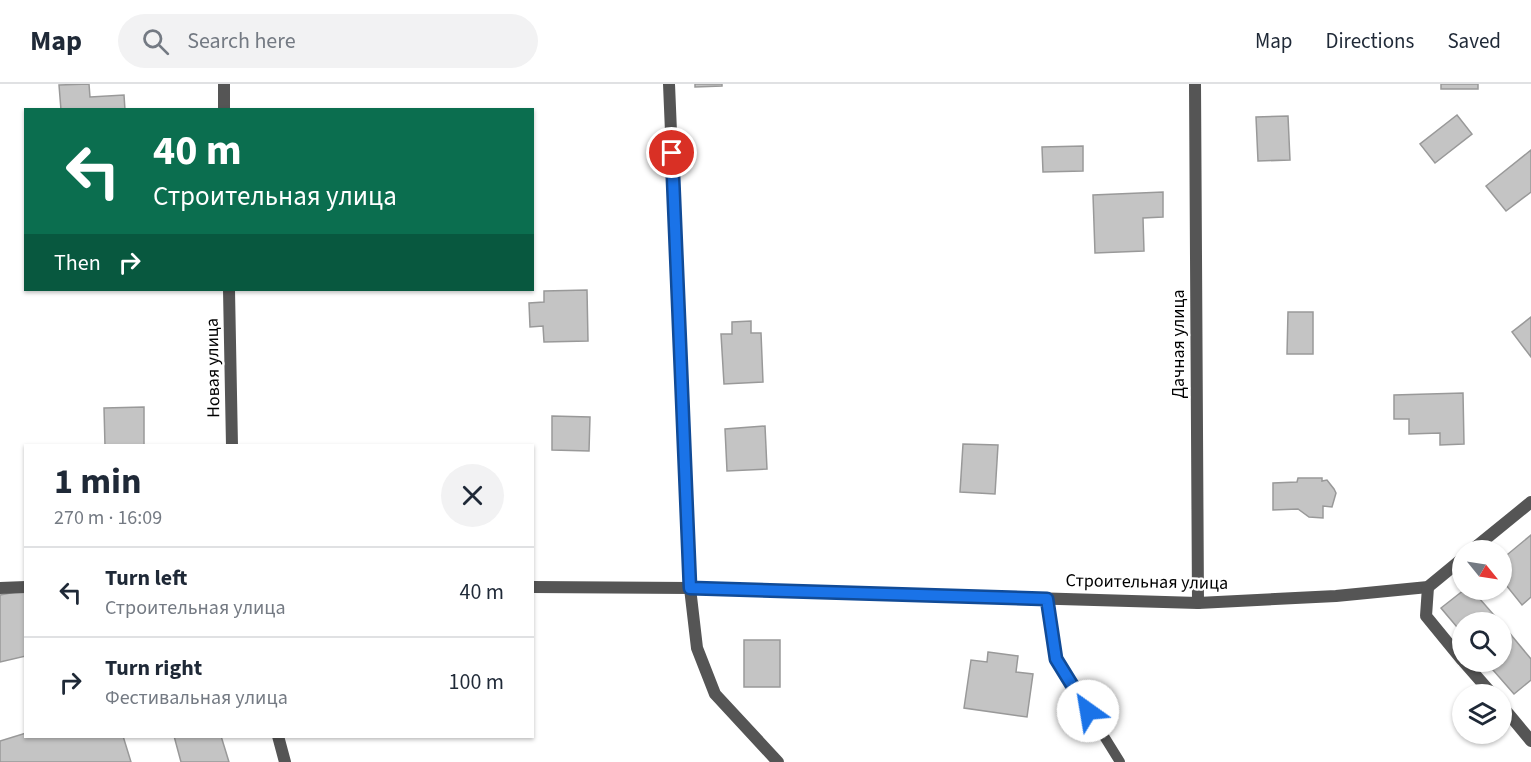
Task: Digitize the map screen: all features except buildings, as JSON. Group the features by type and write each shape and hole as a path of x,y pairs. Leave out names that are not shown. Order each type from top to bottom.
{"street":[{"path":"224,84 224,108"},
{"path":"669,84 690,588 697,648 715,694 778,762"},
{"name":"Дачная улица","path":"1195,84 1198,603"},
{"name":"Новая улица","path":"229,291 232,444"},
{"path":"1484,540 1531,502"},
{"path":"1452,567 1428,587 1426,616 1452,648"},
{"path":"0,588 24,587"},
{"name":"Строительная улица","path":"534,587 690,588 1198,603 1336,596 1428,587"},
{"path":"1473,672 1483,684"},
{"path":"1512,718 1531,741"},
{"path":"279,738 285,762"}],"lane":[{"path":"1047,599 1056,659 1120,762"}],"route":[{"path":"672,153 690,588 1047,599 1056,659 1088,711"}]}
